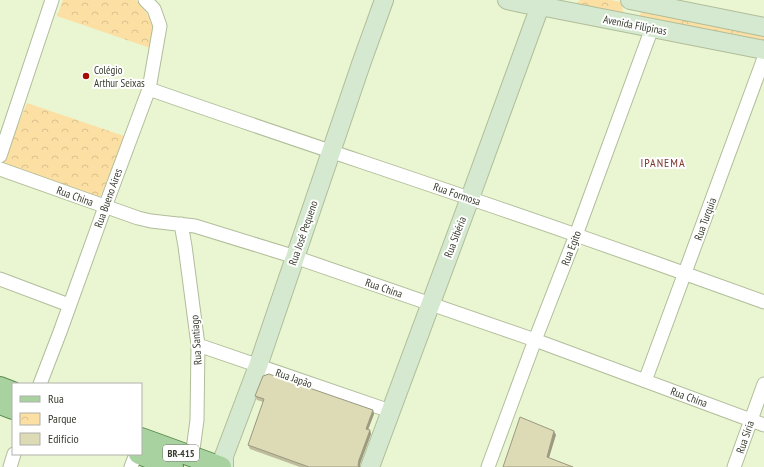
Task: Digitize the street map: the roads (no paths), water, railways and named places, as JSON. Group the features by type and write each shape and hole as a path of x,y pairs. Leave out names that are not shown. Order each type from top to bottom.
{"main road":[{"name":"Rua José Pequeno","path":"222,467 224,456 258,366 384,0"},
{"name":"Avenida Filipinas","path":"507,0 525,4 538,3 618,22 764,50"},
{"path":"538,3 557,2 561,0"},
{"path":"618,22 623,18 625,13 623,0"},
{"path":"644,27 634,20 633,10 636,1 764,27"},
{"name":"Rua Sibéria","path":"370,467 470,198 538,3"},
{"path":"0,387 12,392"},
{"path":"0,404 12,409"},
{"name":"BR-415","path":"142,438 222,467"},
{"path":"142,455 174,467"}],"street":[{"path":"0,156 52,0"},
{"name":"Rua Bueno Aires","path":"40,383 149,89 160,26 154,9 145,0"},
{"name":"Rua Egito","path":"488,467 576,235 644,27"},
{"name":"Rua Turquia","path":"645,381 764,58"},
{"name":"Rua Formosa","path":"149,89 252,126 470,198 764,302"},
{"name":"Rua China","path":"0,169 151,222 195,226 295,257 535,340 764,425"},
{"name":"Rua Santiago","path":"181,224 198,345 197,420 192,457"},
{"path":"0,279 69,305"},
{"name":"Rua Japão","path":"198,345 390,411"},
{"name":"Rua Síria","path":"734,467 764,384"},
{"path":"10,467 14,455"},
{"path":"131,467 136,455"}],"place":[{"name":"Colégio Arthur Seixas","path":"86,76"}],"district":[{"name":"IPANEMA","path":"663,163"}]}
